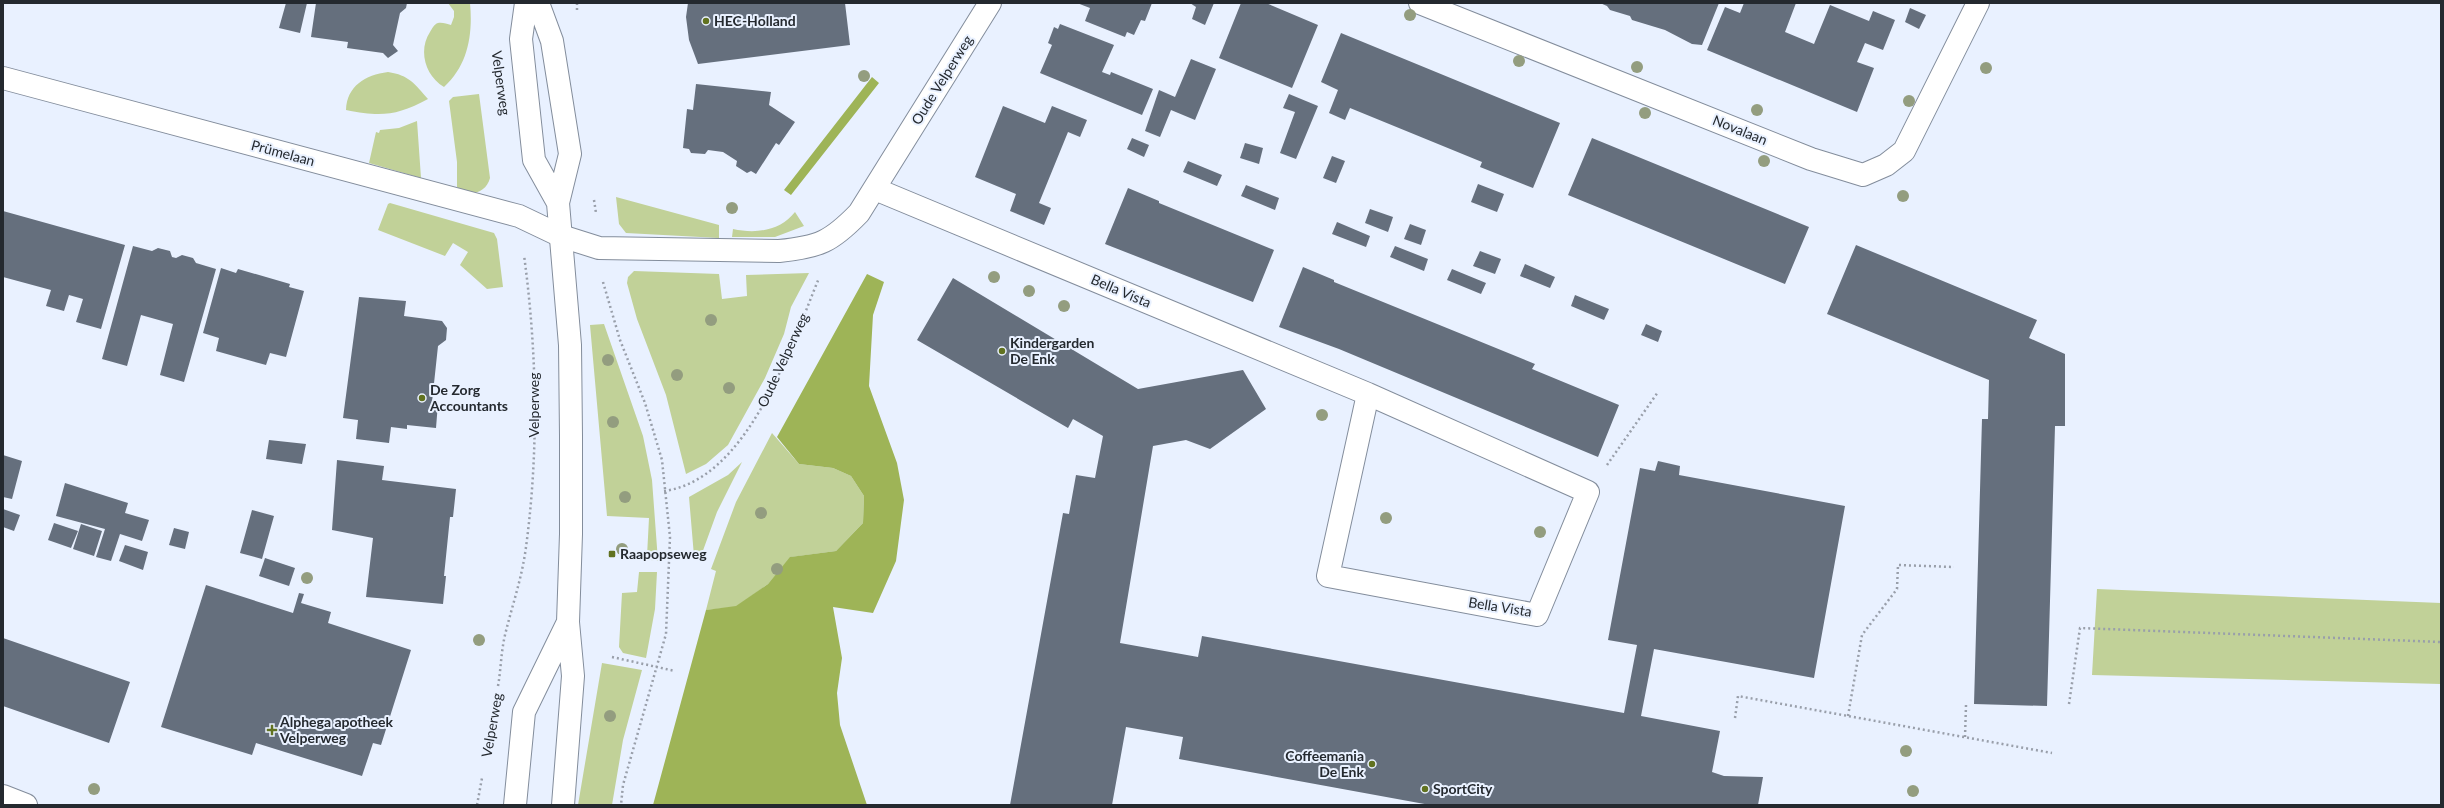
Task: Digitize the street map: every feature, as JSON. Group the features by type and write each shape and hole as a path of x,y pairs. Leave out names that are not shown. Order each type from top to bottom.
{"street":[{"name":"Velperweg","path":"526,3 521,39 534,160 558,203"},
{"name":"Velperweg","path":"538,3 552,41 570,154 558,203 570,345 571,534 568,622 573,676 563,805"},
{"name":"Oude Velperweg","path":"561,236 599,248 779,251 808,248 838,234 859,213 990,3"},
{"name":"Novalaan","path":"1420,3 1811,158 1863,176 1886,165 1904,151 1978,3"},
{"name":"Prümelaan","path":"3,78 519,216 561,236"},
{"name":"Bella Vista","path":"875,188 1368,394 1588,492 1537,615 1328,576 1368,394"},
{"name":"Velperweg","path":"515,805 524,712 568,622"},
{"path":"3,796 26,805"}],"path":[{"name":"Velperweg","path":"498,692 505,636 522,574 534,455 535,405 532,318 519,216"},
{"name":"Oude Velperweg","path":"664,491 677,489 709,473 744,437 775,382 838,234"},
{"path":"599,248 604,285 613,316 645,403 662,460 664,491 670,537 666,634 623,785 621,805"},
{"path":"1588,492 1658,392"},
{"path":"1848,716 1862,635 1897,589 1898,565 1954,567"},
{"path":"2069,704 2080,628 2441,642"},
{"path":"612,657 675,671"},
{"path":"1735,718 1738,696 2052,753"},
{"path":"1965,737 1966,705"},
{"name":"Velperweg","path":"477,805 483,773"}],"shaded area":[{"path":"448,3 470,3 471,27 464,59 459,69 444,87 437,82 428,70 425,62 424,47 426,39 435,24 441,23 451,25 454,17 454,11"},
{"path":"388,72 401,75 411,81 428,99 407,109 388,114 369,114 346,110 350,94 359,83 372,76"},
{"path":"872,77 879,83 791,195 784,190"},
{"path":"479,94 490,178 485,188 476,193 471,193 457,187 457,162 449,101 453,97"},
{"path":"417,121 421,178 369,163 376,132 379,133 380,130 399,128"},
{"path":"616,197 719,225 719,238 626,233 619,224"},
{"path":"390,203 494,233 497,239 503,287 487,289 460,265 468,252 453,243 445,256 378,230 388,204"},
{"path":"795,212 804,226 775,237 732,237 733,229 750,231 767,230 782,223"},
{"path":"634,271 719,274 722,299 747,296 746,275 809,273 791,307 784,334 765,378 728,445 706,464 686,474 666,395 637,319 627,283 628,277"},
{"path":"867,274 884,282 873,315 869,386 897,463 904,500 896,561 873,613 833,607 842,658 837,693 840,725 867,805 653,805 706,610 736,606 768,584 790,557 836,551 863,523 864,496 851,476 833,468 799,464 777,437"},
{"path":"604,324 643,436 652,480 658,561 651,560 647,556 649,518 607,516 590,325"},
{"path":"772,433 799,464 833,468 851,476 864,496 863,523 836,551 791,557 768,584 736,607 706,610 716,571 711,569 736,502"},
{"path":"742,462 717,512 701,556 694,556 689,497 728,475"},
{"path":"639,572 657,572 655,609 646,658 623,653 619,647 622,593 637,592"},
{"path":"2097,589 2441,603 2441,684 2092,675"},
{"path":"602,663 642,670 623,740 612,805 578,805"}],"building":[{"path":"286,3 307,3 300,33 279,28"},
{"path":"316,3 407,3 406,8 400,13 393,45 398,51 388,58 383,53 347,48 348,42 311,37"},
{"path":"688,3 845,3 850,45 698,64 689,40 686,17"},
{"path":"1077,3 1152,3 1145,21 1141,20 1134,35 1127,32 1125,37 1085,21 1090,8"},
{"path":"1190,3 1214,3 1205,25 1192,19 1196,7"},
{"path":"1241,3 1266,3 1318,25 1292,88 1219,58"},
{"path":"1600,3 1719,3 1702,45 1692,44 1665,30 1632,20 1630,16 1610,10 1607,6"},
{"path":"1744,3 1796,3 1785,32 1814,44 1830,5 1869,21 1873,11 1895,20 1883,50 1865,43 1857,62 1874,68 1857,112 1707,50 1725,7 1740,13"},
{"path":"1910,8 1926,15 1919,29 1905,22"},
{"path":"1060,24 1114,45 1102,72 1110,75 1111,72 1153,89 1142,115 1040,73 1052,45 1048,43 1054,27 1058,29"},
{"path":"1341,33 1560,123 1533,188 1480,167 1482,162 1350,108 1345,120 1329,113 1338,90 1321,82"},
{"path":"1191,59 1216,69 1195,120 1171,110 1160,137 1145,131 1159,90 1175,97"},
{"path":"696,84 771,92 769,105 795,122 779,145 776,143 756,174 751,171 747,173 736,166 737,161 723,152 708,150 705,154 691,153 689,149 683,148 687,109 693,110"},
{"path":"1289,94 1318,106 1296,159 1280,153 1295,112 1283,108"},
{"path":"1003,106 1045,123 1052,106 1087,120 1080,137 1068,132 1039,203 1051,208 1044,225 1010,211 1016,194 975,177"},
{"path":"1132,138 1149,145 1144,157 1127,149"},
{"path":"1592,138 1809,227 1785,284 1568,195"},
{"path":"1245,143 1263,148 1259,164 1240,158"},
{"path":"1332,156 1345,161 1336,183 1323,178"},
{"path":"1188,161 1222,175 1217,186 1183,172"},
{"path":"1478,184 1504,194 1497,212 1471,202"},
{"path":"1246,185 1279,198 1275,210 1241,196"},
{"path":"1128,188 1159,201 1159,203 1274,250 1253,302 1105,244"},
{"path":"1370,209 1393,217 1388,232 1365,223"},
{"path":"3,211 125,245 101,329 76,322 83,299 69,295 64,311 46,306 51,290 3,277"},
{"path":"1337,222 1370,236 1366,247 1332,234"},
{"path":"1410,224 1426,230 1421,245 1404,239"},
{"path":"1856,245 2037,320 2029,338 2065,354 2065,426 2055,426 2047,706 1974,704 1982,419 1988,419 1989,380 1827,314"},
{"path":"133,246 152,251 158,248 170,251 172,257 176,258 182,255 193,258 196,263 216,269 184,382 160,375 173,324 141,315 127,366 102,359"},
{"path":"1395,246 1428,259 1424,271 1390,257"},
{"path":"1480,251 1501,259 1495,274 1473,266"},
{"path":"1525,264 1555,277 1550,288 1520,276"},
{"path":"1303,267 1334,280 1334,282 1535,364 1532,369 1619,405 1598,457 1339,349 1279,327"},
{"path":"221,268 236,273 238,269 290,284 289,287 304,291 286,357 270,353 266,365 216,351 219,338 203,333"},
{"path":"1452,269 1486,283 1481,294 1447,280"},
{"path":"953,278 1138,389 1243,370 1266,409 1210,449 1186,440 1153,446 1120,643 1198,657 1202,636 1624,713 1637,645 1608,640 1640,468 1655,471 1658,461 1680,466 1679,475 1845,506 1814,678 1654,649 1641,716 1720,731 1712,772 1724,776 1763,777 1758,805 1430,805 1179,759 1183,737 1126,727 1112,805 1010,805 1063,513 1069,514 1076,475 1095,478 1103,436 1073,419 1068,428 917,340"},
{"path":"1575,295 1609,309 1604,320 1571,306"},
{"path":"359,297 406,301 404,316 442,321 447,328 446,340 438,346 432,402 438,403 436,428 407,425 407,429 391,427 389,443 356,439 358,420 343,418"},
{"path":"1646,324 1662,331 1658,342 1641,335"},
{"path":"269,440 306,444 302,464 266,459"},
{"path":"3,455 22,461 12,499 3,497"},
{"path":"337,460 384,466 382,480 456,489 453,517 450,517 444,576 446,576 443,604 366,597 373,538 332,530"},
{"path":"65,483 128,503 125,513 149,520 142,541 120,534 111,561 96,557 105,529 56,516"},
{"path":"3,509 20,515 14,531 3,527"},
{"path":"252,510 274,516 262,559 240,553"},
{"path":"54,523 78,531 71,548 48,540"},
{"path":"81,524 102,531 94,556 73,549"},
{"path":"174,528 189,532 185,549 169,545"},
{"path":"125,545 148,552 143,570 119,561"},
{"path":"265,558 295,568 289,586 259,576"},
{"path":"206,585 293,613 299,593 304,594 301,603 331,612 328,623 411,650 381,745 373,743 362,776 256,743 252,755 161,727"},
{"path":"3,638 130,682 109,743 3,706"}],"place":[{"name":"HEC-Holland","path":"706,21"},
{"name":"Kindergarden De Enk","path":"1002,351"},
{"name":"De Zorg Accountants","path":"422,398"},
{"name":"Raapopseweg","path":"612,554"},
{"name":"Alphega apotheek Velperweg","path":"272,730"},
{"name":"Coffeemania De Enk","path":"1372,764"},
{"name":"SportCity","path":"1425,789"}]}
